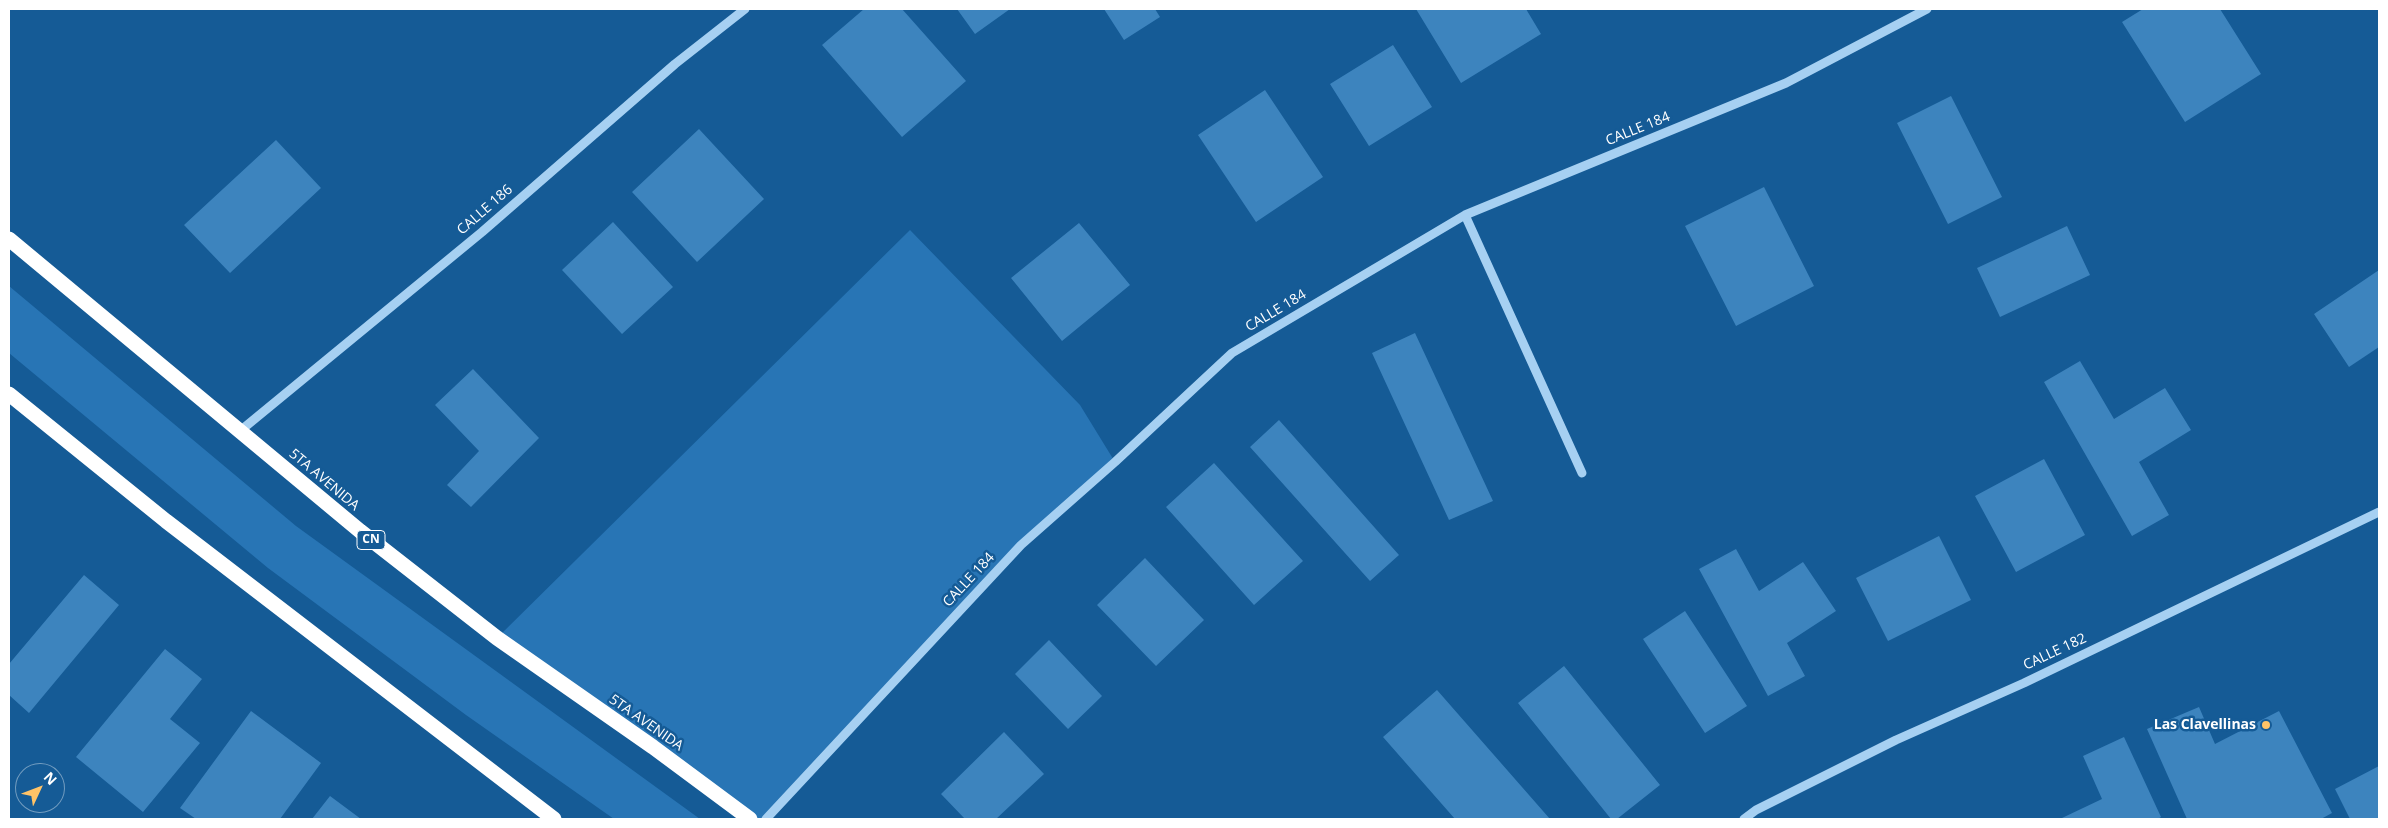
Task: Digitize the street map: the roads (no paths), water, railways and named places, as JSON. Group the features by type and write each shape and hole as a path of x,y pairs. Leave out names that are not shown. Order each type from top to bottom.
{"highway":[{"name":"5TA AVENIDA","path":"9,239 360,531 497,638 653,747 750,819"},
{"path":"9,394 166,521 554,819"}],"street":[{"name":"CALLE 186","path":"240,431 482,232 675,64 745,9"},
{"name":"CALLE 184","path":"766,819 1021,545 1115,462 1232,353 1465,215 1786,83 1927,9"},
{"path":"1465,215 1582,473"},
{"name":"CALLE 182","path":"1744,819 1756,810 1896,740 2033,678 2379,512"}],"place":[{"name":"Las Clavellinas","path":"2266,725"}]}
